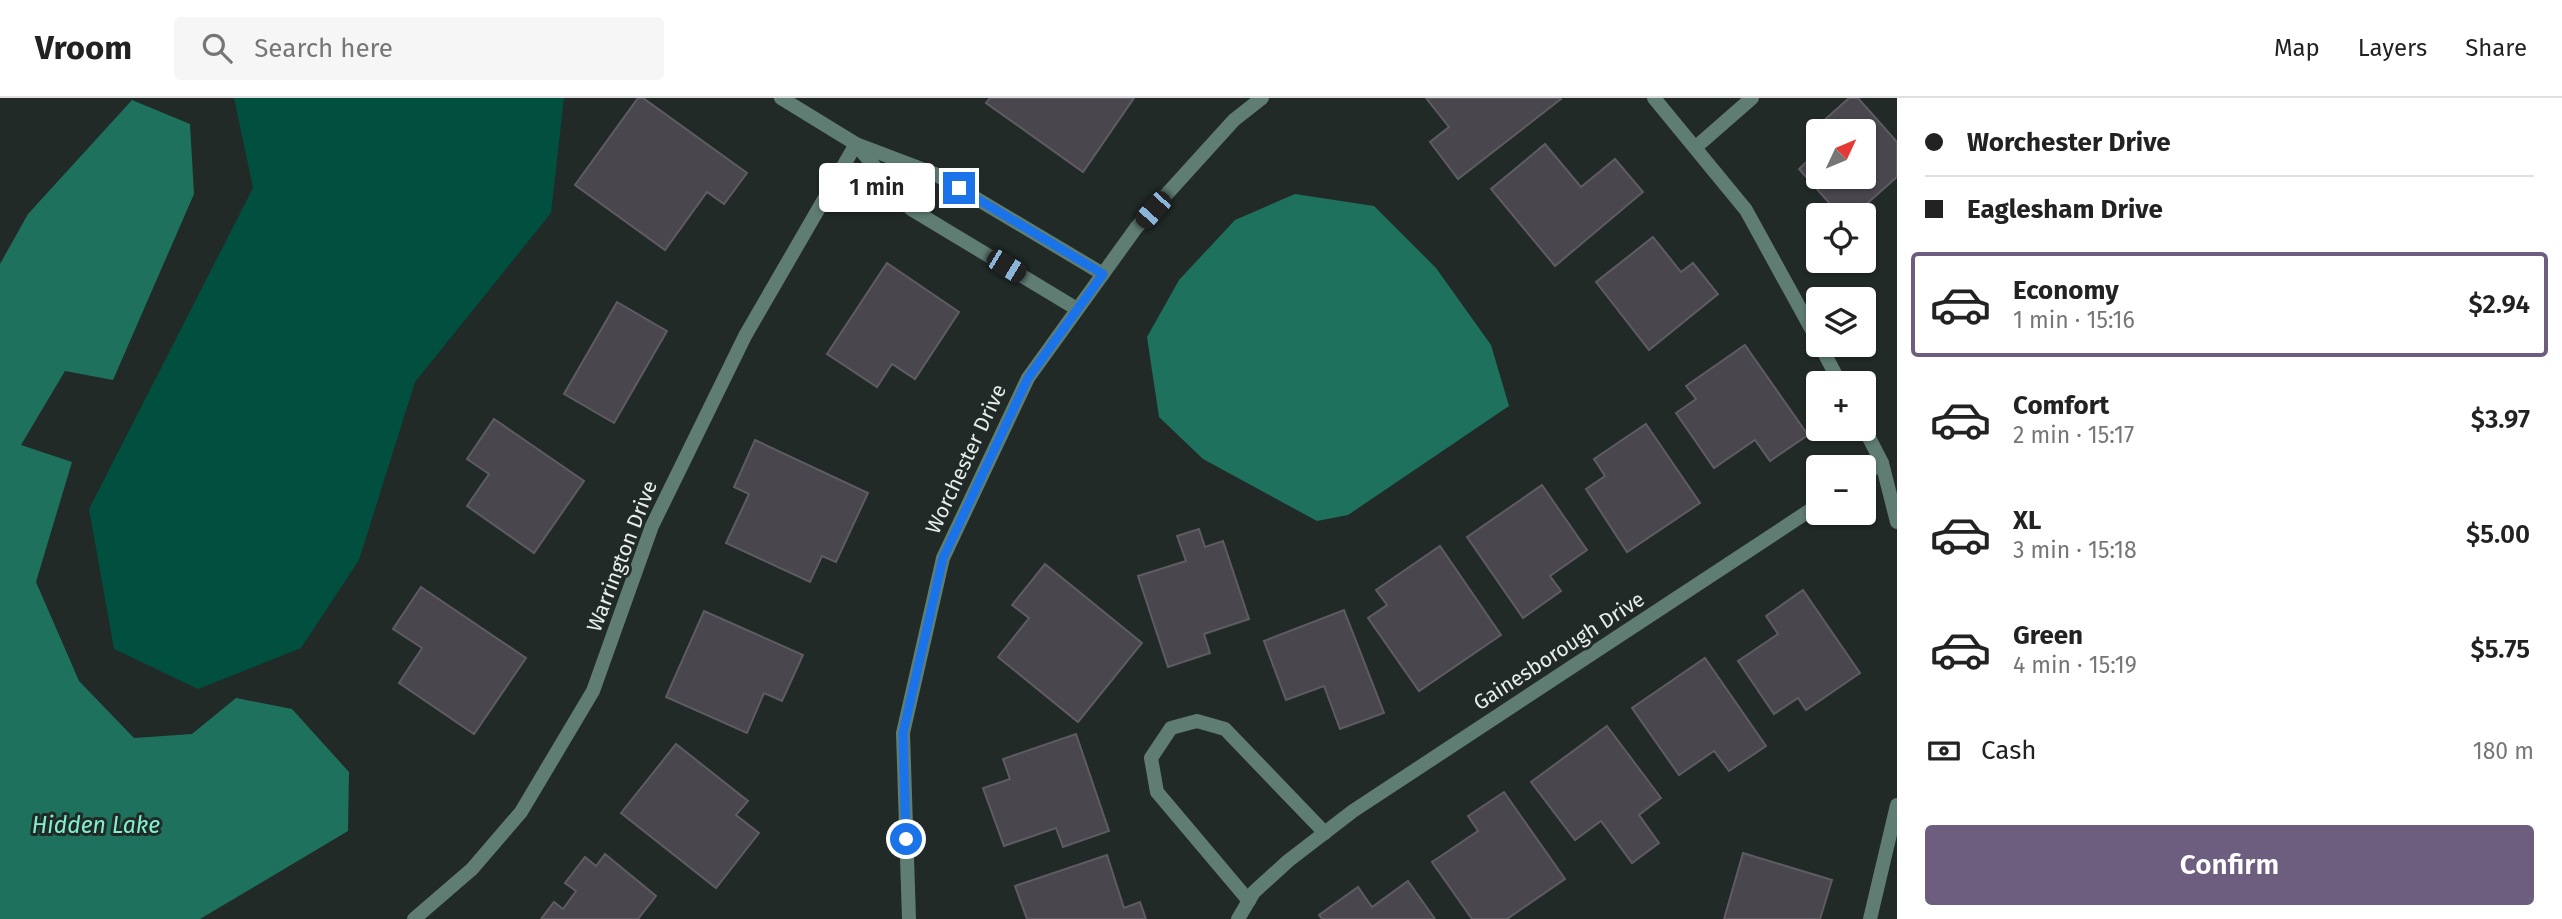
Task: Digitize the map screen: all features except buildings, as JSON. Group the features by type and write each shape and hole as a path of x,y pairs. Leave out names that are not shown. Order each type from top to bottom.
{"street":[{"path":"781,98 856,145 935,174 1103,274"},
{"name":"Worchester Drive","path":"909,919 903,733 943,558 1028,378 1136,228 1234,120 1262,98"},
{"path":"1654,98 1746,210 1806,319"},
{"path":"1696,147 1752,98"},
{"path":"856,145 911,209 1077,309"},
{"name":"Warrington Drive","path":"414,919 472,869 521,812 593,691 652,526 745,336 856,145"},
{"path":"1871,441 1882,463 1897,522"},
{"path":"1876,467 1882,463"},
{"name":"Gainesborough Drive","path":"1238,919 1254,892 1288,861 1353,811 1806,513"},
{"path":"1249,901 1157,792 1151,758 1171,728 1197,721 1225,729 1325,833"},
{"path":"1871,919 1897,805"}],"shaded area":[{"path":"234,98 564,98 551,213 415,382 359,560 301,648 198,689 114,649 89,509 253,188"}],"water":[{"name":"Hidden Lake","path":"132,100 190,124 194,194 113,380 65,371 21,445 72,462 36,582 79,681 134,738 192,734 236,698 292,709 349,772 348,831 200,919 0,919 0,264 28,214"},
{"path":"1295,194 1374,206 1436,268 1491,345 1509,406 1348,515 1317,521 1203,459 1159,417 1147,337 1179,280 1235,220"}],"route":[{"path":"906,839 903,733 943,558 1028,378 1103,274 959,188"}]}
